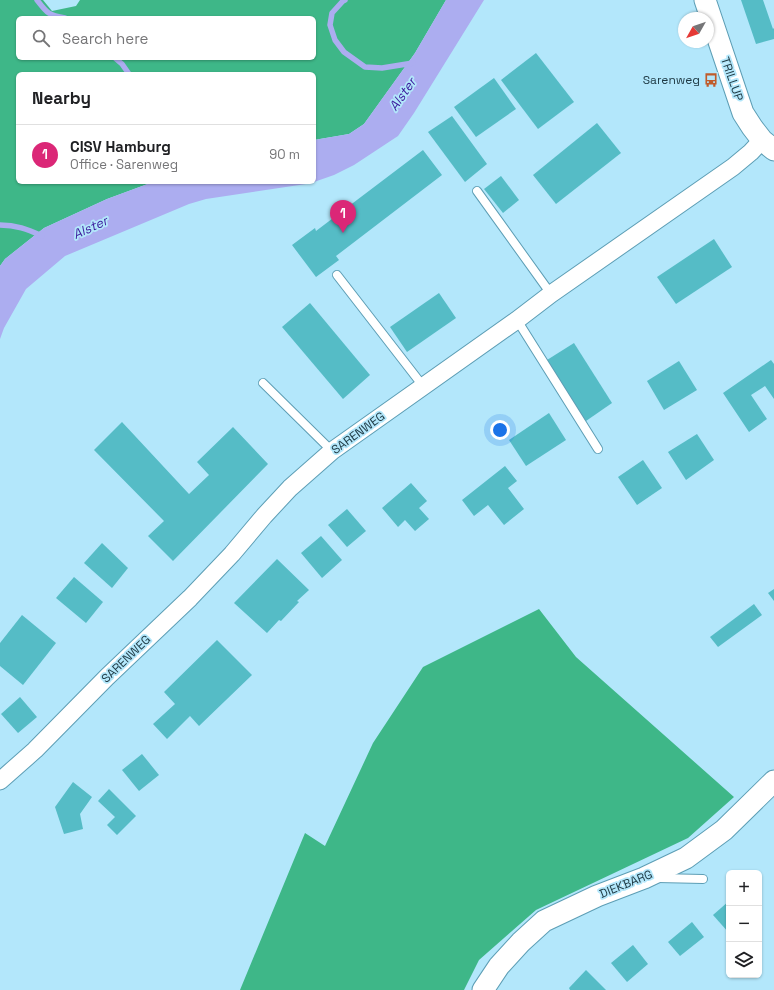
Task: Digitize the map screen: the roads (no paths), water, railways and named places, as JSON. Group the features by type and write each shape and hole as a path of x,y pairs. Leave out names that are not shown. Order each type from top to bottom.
{"street":[{"name":"TRILLUP","path":"705,0 743,113 752,127 768,145"},
{"name":"SARENWEG","path":"0,781 35,750 107,677 190,598 232,554 290,488 332,451 517,320 551,294 733,167 751,152 768,145"},
{"name":"DIEKBARG","path":"483,990 499,966 521,942 544,921 597,896 644,878 686,858 724,830 774,781"}],"lane":[{"path":"477,191 551,294"},
{"path":"337,275 423,386"},
{"path":"517,320 598,449"},
{"path":"263,383 332,451"},
{"path":"644,878 703,879"}],"water":[{"name":"Alster","path":"446,0 484,0 414,113 398,136 354,165 334,175 316,181 316,140 349,134 364,124 415,53"},
{"name":"Alster","path":"148,184 306,184 206,199 189,204 65,256 26,289 4,328 0,339 0,266 5,259 44,228 107,199"}],"waterway":[{"path":"37,0 48,13 55,16"},
{"path":"345,0 332,13 330,25 335,40 344,52 365,67 382,68 413,63"},
{"path":"117,60 128,72"},
{"path":"0,225 21,228 42,236"}],"place":[{"name":"Sarenweg","path":"711,80"},
{"name":"CISV Hamburg","path":"343,233"}]}
